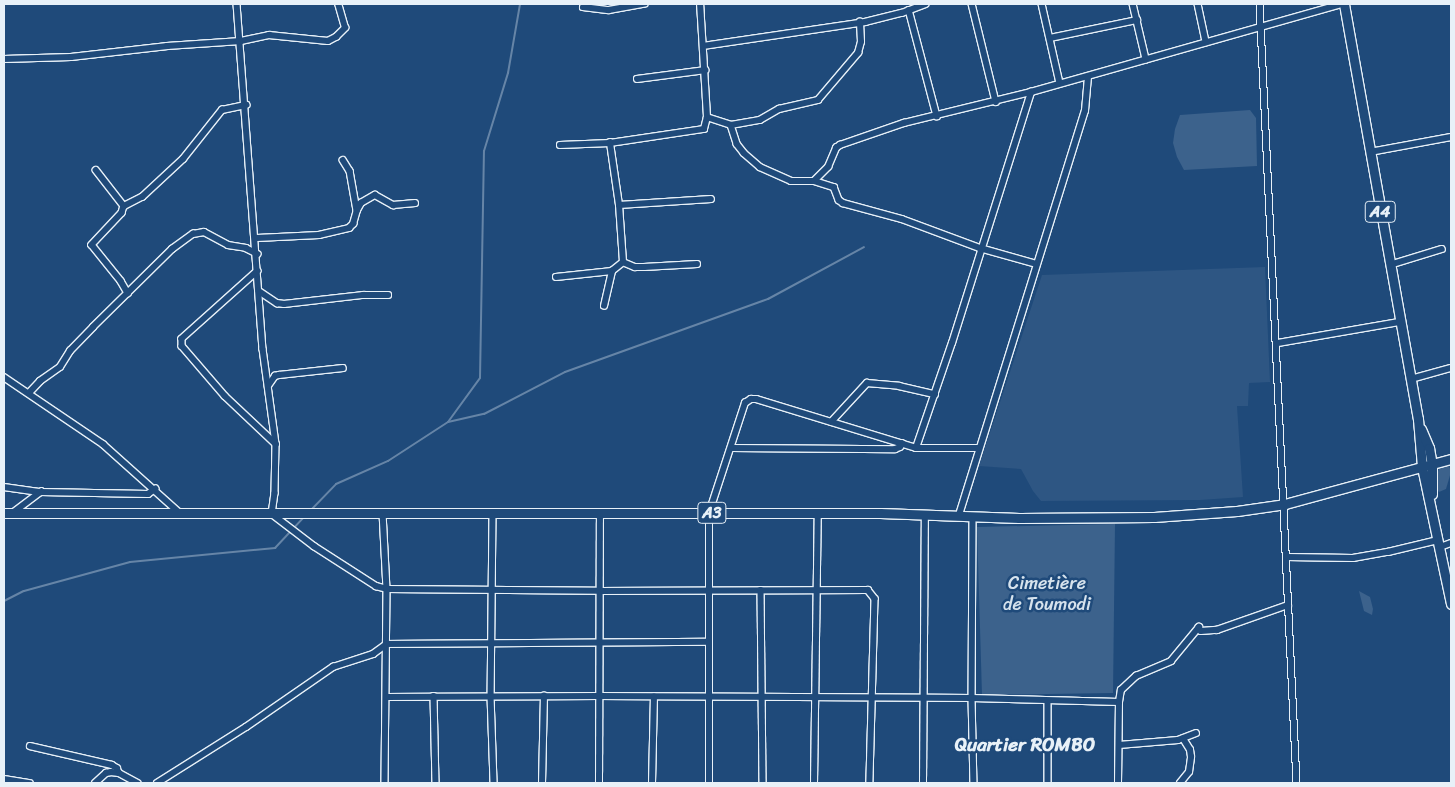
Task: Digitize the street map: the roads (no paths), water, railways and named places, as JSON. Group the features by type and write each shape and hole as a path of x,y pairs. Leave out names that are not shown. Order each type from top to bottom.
{"main road":[{"name":"A4","path":"1343,4 1418,419 1422,467 1451,604"},
{"name":"A4","path":"1418,419 1429,448 1432,465 1431,504"},
{"name":"A3","path":"8,513 818,513 959,515 973,517 1154,516 1237,511 1284,504 1451,459"}],"street":[{"path":"237,4 257,238 259,290 268,386 276,444 276,493 272,514 322,551 376,586 387,589 599,591 868,590 875,598 870,783"},
{"path":"4,59 71,57 167,46 241,41 278,34 328,41 336,37 345,28 338,4"},
{"path":"583,7 609,10 644,4"},
{"path":"560,145 610,143 700,131 706,126 705,70 700,4"},
{"path":"703,46 860,22 909,10 925,4"},
{"path":"972,4 996,102"},
{"path":"1042,4 1060,84"},
{"path":"1134,4 1146,59"},
{"path":"1198,4 1206,42"},
{"path":"1260,4 1278,343 1297,783"},
{"path":"814,180 828,167 836,148 840,145 904,123 996,102 1343,4"},
{"path":"909,10 937,116"},
{"path":"1050,38 1137,20"},
{"path":"707,117 731,126 760,120 779,109 818,100 858,53 861,42 860,22"},
{"path":"637,79 705,70"},
{"path":"959,515 978,448 1085,111 1088,77"},
{"path":"916,448 1031,92"},
{"path":"128,293 121,281 92,245 122,213 124,206 142,197 183,159 222,110 246,106"},
{"path":"731,126 737,144 760,167 791,181 814,180 834,187 839,200 843,203 902,219 980,248 1037,264"},
{"path":"1370,152 1451,137"},
{"path":"610,143 619,205 624,262"},
{"path":"343,160 350,171 357,210"},
{"path":"96,170 124,206"},
{"path":"257,238 319,235 349,228 353,224 361,203 375,195 393,205 415,203"},
{"path":"619,205 711,199"},
{"path":"29,393 40,381 60,367 82,339 172,249 199,231 228,245 242,247 258,254"},
{"path":"1390,265 1442,249"},
{"path":"624,262 635,267 697,264"},
{"path":"556,277 612,271 624,262"},
{"path":"258,271 182,339 182,346 225,396 276,444"},
{"path":"604,306 612,271"},
{"path":"259,290 277,303 284,304 363,295 388,296"},
{"path":"1278,343 1400,322"},
{"path":"268,386 275,376 279,375 343,368"},
{"path":"1411,379 1451,368"},
{"path":"4,377 103,444 180,513"},
{"path":"831,422 867,383 899,386 935,394"},
{"path":"709,783 709,514 732,448 745,403 752,398 916,448 978,448"},
{"path":"732,448 895,448 900,447 902,444"},
{"path":"4,487 41,492 148,494 155,489"},
{"path":"8,513 41,492"},
{"path":"383,513 387,589 385,783"},
{"path":"493,513 491,696 494,783"},
{"path":"814,783 818,513"},
{"path":"599,783 600,514"},
{"path":"923,783 925,515"},
{"path":"973,517 972,698 974,783"},
{"path":"1287,557 1331,559 1362,557 1439,544 1451,544"},
{"path":"761,590 763,783"},
{"path":"1118,783 1118,702 1121,690 1136,676 1171,661 1199,627 1201,631 1217,630 1288,605"},
{"path":"157,783 239,732 333,667 373,654 386,644 709,642"},
{"path":"434,696 436,783"},
{"path":"542,783 544,696"},
{"path":"652,783 654,696"},
{"path":"386,697 972,698 1118,702"},
{"path":"1048,701 1048,783"},
{"path":"1119,745 1182,739 1196,733"},
{"path":"1182,739 1190,750 1191,757 1189,772 1182,782"},
{"path":"30,746 112,765 117,768 119,773"},
{"path":"95,783 106,773 119,773 138,783"},
{"path":"4,779 30,783"}],"waterway":[{"path":"311,510 336,484 388,461 448,422 480,378 484,151 508,73 520,4"},
{"path":"448,422 484,414 565,372 768,299 864,247"},
{"path":"4,601 24,591 130,562 275,548 304,517"}],"district":[{"name":"Quartier ROMBO","path":"1025,745"}],"park label":[{"name":"Cimetière de Toumodi","path":"1047,594"}]}
